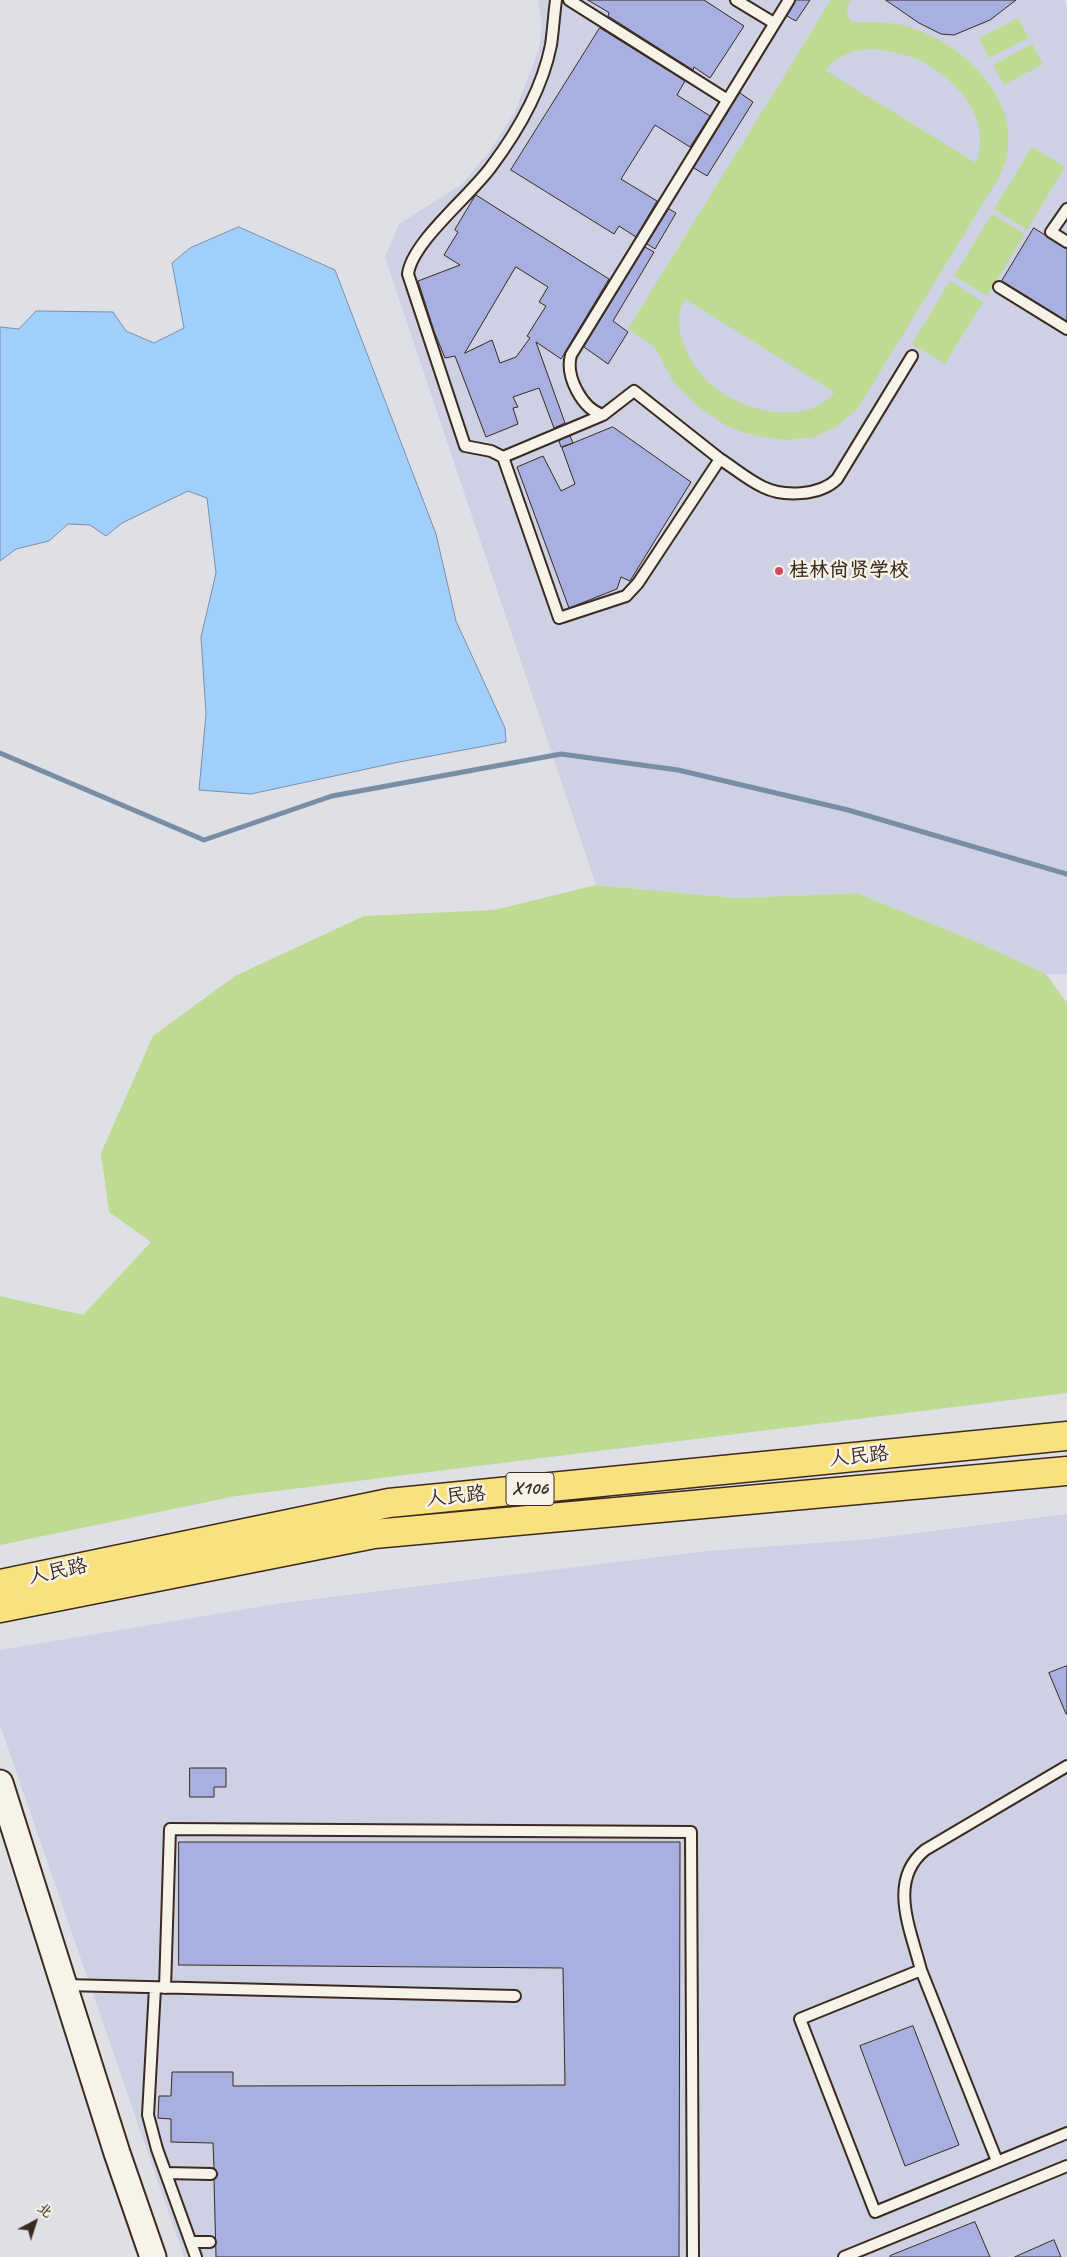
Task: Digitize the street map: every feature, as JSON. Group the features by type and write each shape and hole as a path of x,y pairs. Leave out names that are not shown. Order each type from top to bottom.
{"main road":[{"name":"人民路","path":"0,1584 389,1503 1067,1436"},
{"name":"人民路","path":"0,1608 374,1534 1067,1471"}],"street":[{"path":"0,1783 117,2153 153,2257"}],"lane":[{"path":"556,0 551,45 545,68 521,124 491,168 473,190 418,249 408,272 465,446 491,450 503,457 559,618 626,596 638,583 720,459"},
{"path":"568,0 726,100"},
{"path":"736,0 774,23"},
{"path":"603,415 586,404 575,386 570,369 571,355 789,0"},
{"path":"1067,209 1051,232 1067,242"},
{"path":"999,287 1067,330"},
{"path":"503,457 603,415 634,391 720,459 759,486 769,490 800,492 828,487 837,479 912,356"},
{"path":"997,2161 921,1970 903,1893 905,1879 914,1861 925,1850 1067,1766"},
{"path":"196,2257 166,2173 148,2115 160,1988 170,1829 691,1832 693,2257"},
{"path":"921,1970 800,2019 875,2212 1067,2133"},
{"path":"64,1985 515,1996"},
{"path":"844,2257 1067,2166"},
{"path":"166,2173 211,2174"},
{"path":"191,2242 210,2242"}],"shaded area":[{"name":"桂林尚贤学校","path":"538,0 1064,0 1067,8 1067,974 1046,974 979,943 857,893 737,898 596,885 385,257 399,224 462,184 489,152 514,114 539,49 542,26"},
{"path":"1067,1514 1067,2257 184,2257 0,1725 0,1650 282,1603 707,1551 871,1539"}],"green space":[{"path":"831,0 851,0 847,11 852,22 897,24 934,37 955,50 974,67 990,86 1002,107 1008,129 1007,153 999,177 858,408 838,426 815,437 786,440 758,436 725,425 696,405 672,380 655,347 628,329","holes":["872,49 890,51 917,59 945,77 957,88 975,116 979,131 980,147 976,163 825,70 846,54","685,299 834,392 834,393 822,404 801,412 776,412 760,409 730,398 716,389 705,378 694,365 686,351 679,321"]},
{"path":"1018,18 1029,38 989,58 979,38"},
{"path":"1032,44 1043,64 1004,85 993,65"},
{"path":"1032,147 1065,167 1027,230 994,209"},
{"path":"992,214 1025,234 987,296 954,276"},
{"path":"950,281 983,302 945,364 912,344"},
{"path":"596,885 737,898 857,893 979,943 1046,974 1067,1003 1067,1393 236,1496 0,1545 0,1296 83,1315 151,1242 109,1212 101,1153 153,1036 235,976 364,916 494,910"}],"water":[{"path":"239,227 335,270 436,534 456,621 505,728 506,742 399,762 251,794 199,790 206,714 201,637 216,573 207,498 188,491 122,523 106,536 90,525 68,524 49,541 16,549 0,561 0,327 19,329 36,311 113,312 126,331 154,343 184,328 172,263 190,248"}],"building":[{"path":"588,0 704,0 744,26 710,78 694,67 693,70 608,16 609,13"},
{"path":"796,0 810,0 796,21 787,16"},
{"path":"886,0 1016,0 990,20 954,35 941,34 919,23"},
{"path":"600,28 685,81 677,95 710,116 690,147 655,125 621,179 657,201 636,237 619,226 614,234 511,170"},
{"path":"740,93 753,102 707,176 694,168"},
{"path":"476,195 609,279 561,359 536,342 565,423 554,428 539,388 513,397 518,407 513,408 518,424 486,437 455,356 445,358 418,281 460,265 444,255 458,232 455,230","holes":["516,267 548,287 539,302 546,306 527,336 530,338 516,357 500,363 492,340 465,353"]},
{"path":"669,209 676,213 655,249 647,244"},
{"path":"1034,228 1067,249 1067,321 1002,281"},
{"path":"645,247 654,252 613,321 628,332 608,364 584,347"},
{"path":"613,427 691,482 630,581 621,577 617,589 569,608 517,467 543,456 561,491 575,484 562,448"},
{"path":"570,436 573,443 561,447 559,441"},
{"path":"1067,1666 1067,1714 1066,1714 1049,1673"},
{"path":"190,1768 226,1768 226,1787 214,1787 214,1797 190,1797"},
{"path":"179,1842 680,1842 679,2257 216,2257 214,2180 218,2174 214,2168 213,2143 171,2142 171,2119 158,2118 159,2096 171,2096 172,2072 233,2072 233,2086 565,2085 563,1968 179,1965"},
{"path":"913,2026 959,2145 905,2166 860,2046"},
{"path":"975,2222 990,2257 890,2257 890,2256"},
{"path":"1054,2240 1061,2257 1015,2257"}],"waterway":[{"path":"0,753 204,840 332,796 561,754 678,770 848,810 1067,874"}],"place":[{"name":"桂林尚贤学校","path":"779,571"}]}
